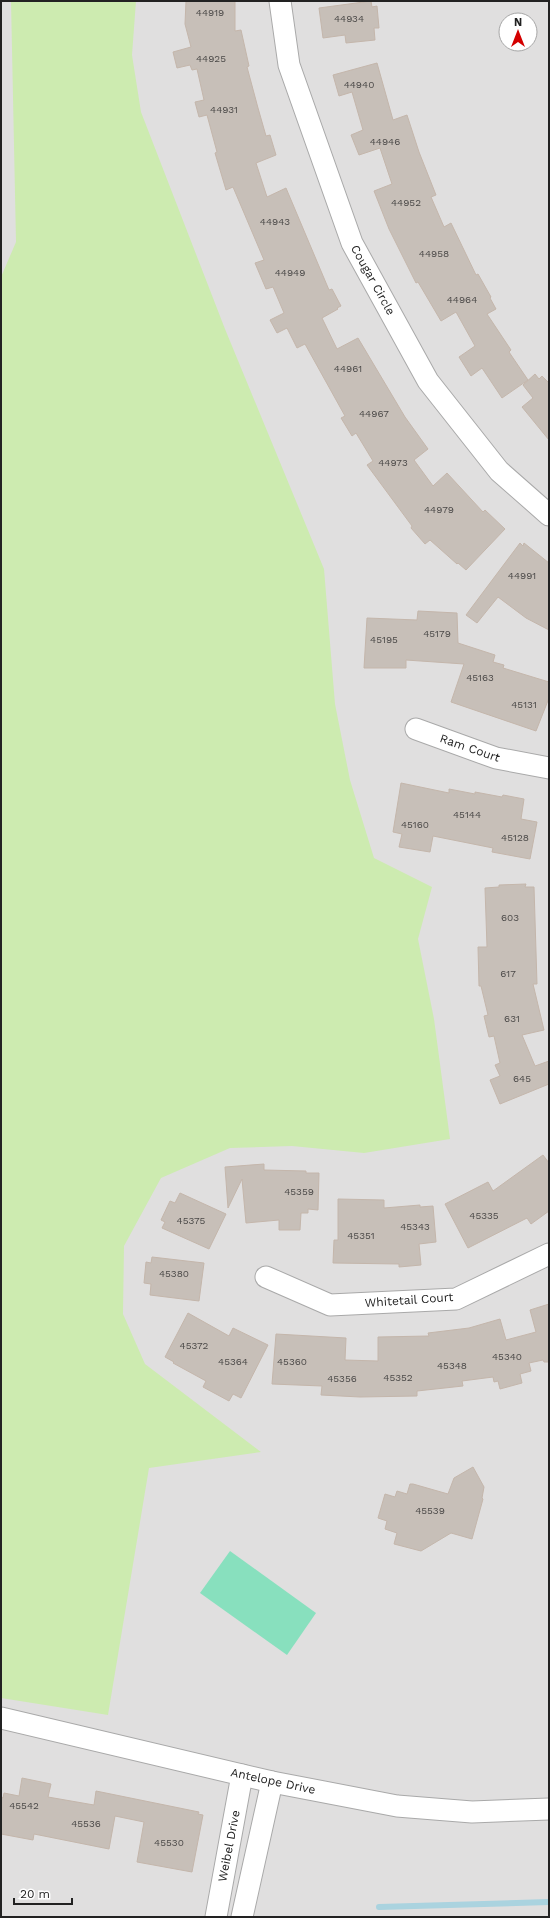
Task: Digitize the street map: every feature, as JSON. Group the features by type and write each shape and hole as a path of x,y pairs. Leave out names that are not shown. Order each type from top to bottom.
{"street":[{"name":"Cougar Circle","path":"280,1 289,65 352,243 428,381 499,471 549,515"},
{"name":"Ram Court","path":"416,729 496,758 549,768"},
{"name":"Whitetail Court","path":"266,1277 330,1305 456,1299 549,1254"},
{"name":"Antelope Drive","path":"1,1718 272,1782 397,1806 472,1812 549,1809"},
{"name":"Weibel Drive","path":"216,1917 242,1775"},
{"path":"242,1917 272,1782"}],"shaded area":[{"path":"1,1 549,1 549,1917 1,1917"}],"green space":[{"path":"11,1 136,1 132,55 141,112 225,329 324,569 335,704 350,780 374,858 432,887 418,939 434,1019 450,1139 364,1153 292,1146 230,1148 161,1178 124,1246 123,1314 145,1364 261,1452 149,1468 108,1715 1,1698 1,277 16,242"},
{"path":"230,1551 316,1613 287,1655 200,1593"}],"building":[{"path":"186,1 235,1 235,31 241,30 249,66 247,67 258,108 266,136 270,135 276,155 256,163 267,197 286,188 329,290 332,289 341,306 322,318 337,349 358,338 405,417 428,449 414,460 433,486 447,473 483,512 485,510 505,529 466,570 430,540 425,544 411,528 412,526 367,465 373,461 356,433 352,436 341,418 345,416 305,344 297,348 287,328 277,333 270,320 284,313 273,287 266,289 255,263 264,260 233,187 226,190 215,153 217,152 207,115 199,117 195,102 204,100 197,69 192,70 190,65 177,68 173,52 191,47 185,24"},
{"path":"371,1 372,7 377,6 379,28 374,28 375,40 346,43 345,35 323,38 319,8"},
{"path":"377,63 393,120 407,115 419,152 436,195 431,197 444,227 451,223 476,275 478,274 496,309 487,314 511,350 509,352 528,380 502,398 482,368 471,376 459,357 475,346 456,312 441,321 418,282 416,283 389,229 374,191 392,184 380,148 359,155 351,135 363,130 352,92 339,96 333,75"},
{"path":"535,374 539,379 542,376 549,383 549,440 522,407 533,398 523,385"},
{"path":"520,543 523,546 524,543 549,563 549,630 526,618 498,597 477,623 466,615"},
{"path":"418,611 457,613 458,643 495,655 493,662 504,665 503,668 549,682 549,698 536,731 451,702 464,664 406,660 406,668 364,668 367,618 417,620"},
{"path":"401,783 449,793 449,789 475,794 475,792 524,799 521,819 537,822 530,859 492,852 493,848 433,836 430,852 399,847 402,834 393,832"},
{"path":"526,884 525,887 534,887 537,984 533,984 544,1030 522,1035 535,1066 549,1061 549,1084 500,1104 490,1080 500,1076 495,1065 500,1063 494,1036 489,1037 484,1016 488,1015 481,986 479,986 478,947 487,947 485,888 499,887 499,885"},
{"path":"543,1155 549,1163 549,1211 531,1224 527,1218 468,1248 445,1204 488,1182 493,1191"},
{"path":"264,1164 264,1170 306,1171 306,1173 319,1173 318,1210 308,1209 308,1213 301,1213 300,1230 279,1230 279,1220 246,1223 242,1179 228,1208 225,1167"},
{"path":"180,1193 226,1214 209,1249 162,1228 165,1222 161,1220 170,1201 175,1203"},
{"path":"338,1199 384,1200 384,1208 420,1205 420,1207 433,1206 436,1242 419,1244 421,1265 399,1267 399,1264 333,1263 334,1240 338,1240"},
{"path":"152,1257 204,1263 199,1301 150,1295 151,1284 144,1283 146,1262 151,1263"},
{"path":"549,1304 549,1362 544,1362 543,1360 529,1363 531,1371 520,1374 522,1383 500,1389 498,1381 494,1382 493,1377 462,1381 463,1386 417,1391 417,1396 360,1397 321,1395 322,1386 272,1384 276,1334 346,1338 345,1360 378,1361 378,1337 429,1336 428,1333 469,1328 500,1319 506,1340 536,1332 530,1310"},
{"path":"188,1313 229,1336 233,1328 268,1345 241,1398 233,1394 229,1401 203,1387 206,1381 165,1357"},
{"path":"473,1467 484,1487 483,1499 472,1539 451,1533 421,1551 394,1544 397,1533 385,1529 387,1521 378,1518 385,1494 395,1497 397,1491 407,1494 410,1484 413,1484 448,1494 454,1478"},
{"path":"22,1778 51,1784 48,1797 94,1805 96,1791 199,1812 198,1814 203,1815 192,1872 137,1862 144,1822 115,1816 109,1849 34,1834 33,1840 1,1834 1,1797 3,1798 4,1793 19,1796"}],"waterway":[{"path":"379,1907 549,1902"}]}
